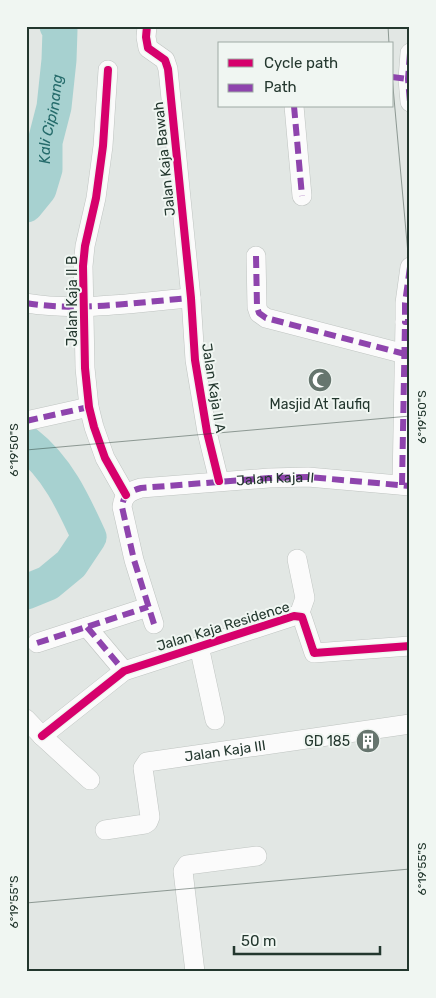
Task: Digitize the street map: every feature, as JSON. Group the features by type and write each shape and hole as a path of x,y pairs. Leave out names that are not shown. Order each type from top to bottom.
{"street":[{"name":"Jalan Kaja Bawah","path":"147,26 148,48 164,60 168,69 190,298"},
{"path":"410,53 400,78 410,102"},
{"name":"Jalan Kaja II B","path":"108,70 103,146 96,198 85,246 83,266 85,368 89,407 104,458 126,495"},
{"path":"294,108 302,196"},
{"path":"256,256 257,306 259,312 266,318 405,354"},
{"path":"406,486 405,354 407,322 405,303 410,267"},
{"path":"26,303 54,306 84,306 190,298"},
{"name":"Jalan Kaja II A","path":"190,298 195,360 201,398 219,481"},
{"path":"26,422 89,407"},
{"name":"Jalan Kaja II","path":"126,495 141,488 268,478 308,477 406,486"},
{"path":"37,643 87,627 151,616 134,560 122,507 122,501 126,495"},
{"name":"Jalan Kaja Residence","path":"298,559 305,598 298,615"},
{"name":"Jalan Kaja Residence","path":"42,736 124,671 298,615"},
{"name":"Jalan Kaja Residence","path":"298,615 302,617 314,653 410,646"},
{"path":"87,627 124,671"},
{"name":"Jalan Kaja Residence","path":"199,646 215,720"},
{"path":"26,719 90,780"},
{"name":"Jalan Kaja III","path":"105,830 145,824 149,821 143,768 147,762 410,724"},
{"path":"195,972 184,867 187,865 257,856"}],"waterway":[{"name":"Kali Cipinang","path":"26,205 39,189 45,169 45,142 54,107 59,60 60,30 57,26"},
{"name":"Kali Cipinang","path":"26,443 37,452 55,474 70,498 89,537 71,564 48,583 26,592"}],"marked path":[{"path":"410,53 408,79 410,102"},
{"path":"394,77 408,79"},
{"path":"294,108 302,196"},
{"path":"256,256 257,307 259,313 266,318 405,354"},
{"path":"410,267 405,303 405,322 410,322"},
{"path":"26,303 67,307 191,298"},
{"path":"402,485 405,322"},
{"path":"26,421 89,407"},
{"path":"154,624 134,560 122,507 124,499 130,492 141,488 269,478 308,477 410,486"},
{"path":"37,643 148,607"},
{"path":"87,627 124,671"}],"cycle path":[{"path":"147,26 148,48 165,60 168,69 191,298 195,360 207,432 219,481"},
{"path":"108,70 103,146 96,198 85,246 83,266 85,368 89,407 94,427 105,458 126,495"},
{"path":"42,736 124,671 294,616 302,617 314,653 410,646"}],"place":[{"name":"Masjid At Taufiq","path":"320,380"},
{"name":"GD 185","path":"368,741"}]}
